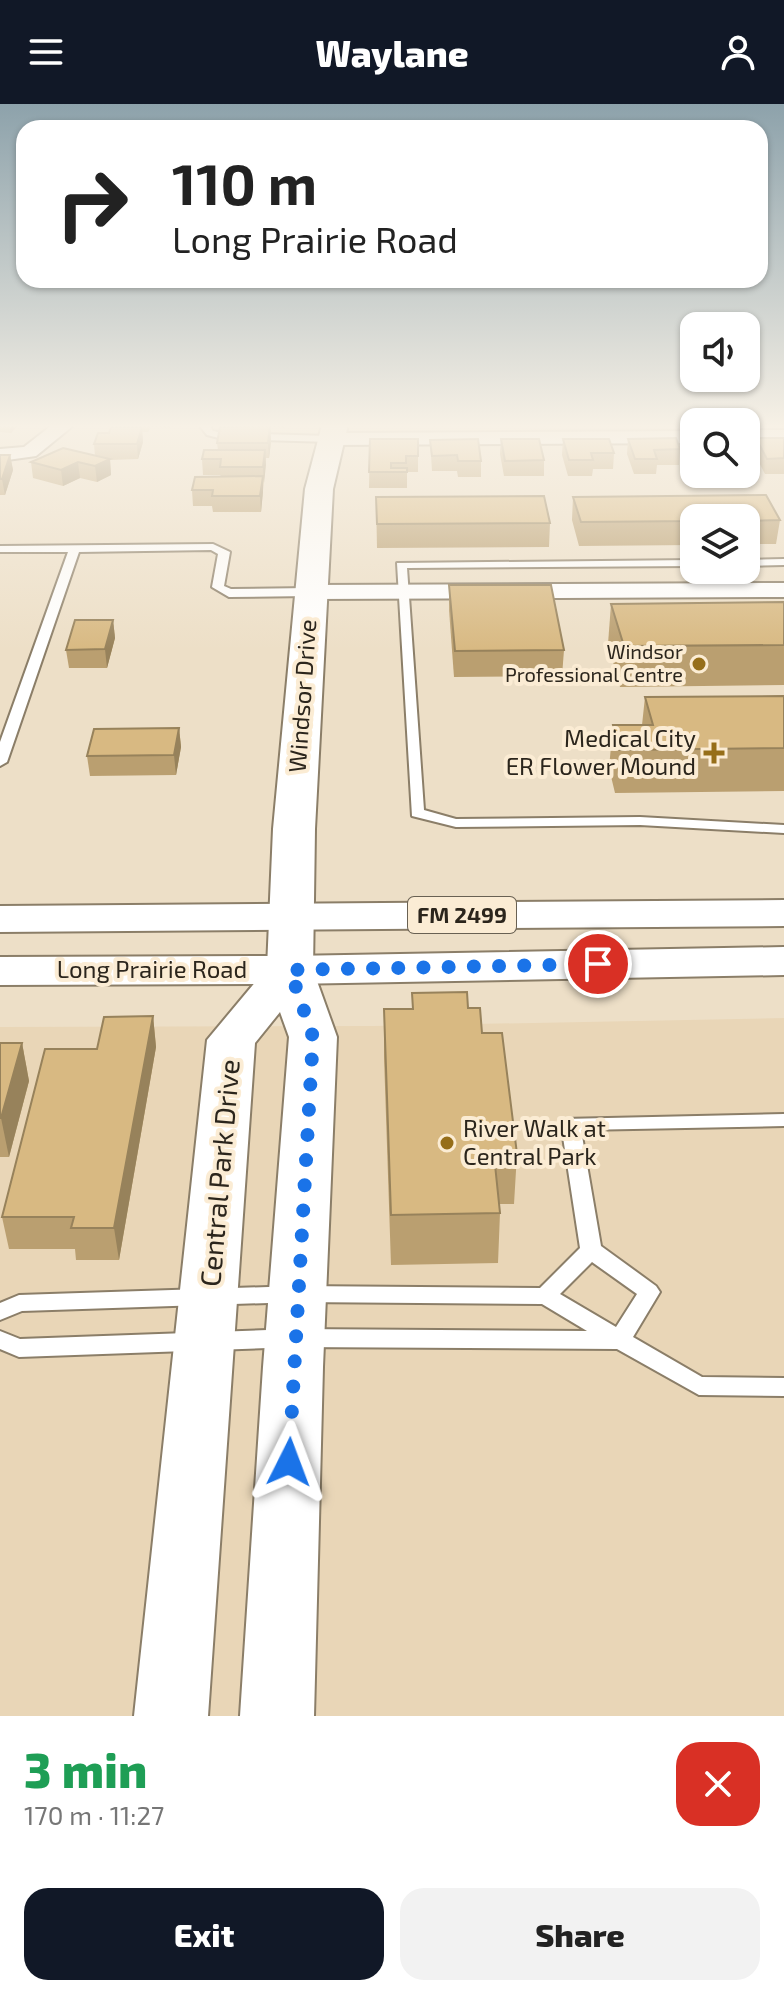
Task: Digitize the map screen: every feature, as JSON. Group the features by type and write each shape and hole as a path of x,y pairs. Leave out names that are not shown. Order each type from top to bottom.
{"street":[{"name":"Windsor Drive","path":"290,970 301,708 318,500"},
{"path":"310,592 625,596 784,590"},
{"name":"FM 2499","path":"0,919 784,913"},
{"name":"Long Prairie Road","path":"0,971 290,970 784,961"},
{"path":"277,1716 313,1037 290,970"},
{"name":"Central Park Drive","path":"171,1716 231,1040 290,970"}],"lane":[{"path":"0,549 213,547 224,552 218,587 229,593 310,592"},
{"path":"0,762 75,548"},
{"path":"760,563 784,562"},
{"path":"680,563 401,565 417,813 456,823 640,821 784,829"},
{"path":"619,1340 649,1292 591,1250 570,1124 784,1120"},
{"path":"545,1296 591,1250"},
{"path":"0,1312 19,1303 207,1318 297,1316 545,1296 699,1386 784,1387"},
{"path":"0,1340 19,1348 207,1318 297,1316 619,1340"}],"shaded area":[{"path":"784,1018 784,1716 0,1716 0,1027 374,1026"}],"building":[{"path":"376,500 545,500 550,523 377,524"},
{"path":"574,500 769,500 780,520 760,521 760,504 680,504 680,521 581,522"},
{"path":"449,585 551,585 564,650 455,651"},
{"path":"784,602 784,645 624,646 611,604"},
{"path":"75,620 113,620 105,649 66,650"},
{"path":"784,696 784,748 619,750 613,725 653,725 645,697"},
{"path":"179,728 174,755 87,756 94,729"},
{"name":"River Walk at Central Park","path":"467,992 468,1008 480,1008 482,1033 502,1033 517,1154 494,1155 500,1213 391,1215 384,1009 413,1009 412,993"},
{"path":"153,1016 114,1228 71,1228 74,1217 2,1217 45,1049 97,1049 104,1017"},
{"path":"0,1043 22,1043 1,1118 0,1118"}],"place":[{"name":"Windsor Professional Centre","path":"699,664"},
{"name":"Medical City ER Flower Mound","path":"714,753"},
{"name":"River Walk at Central Park","path":"447,1143"}],"route":[{"path":"289,1462 313,1037 290,970 598,964"}]}
